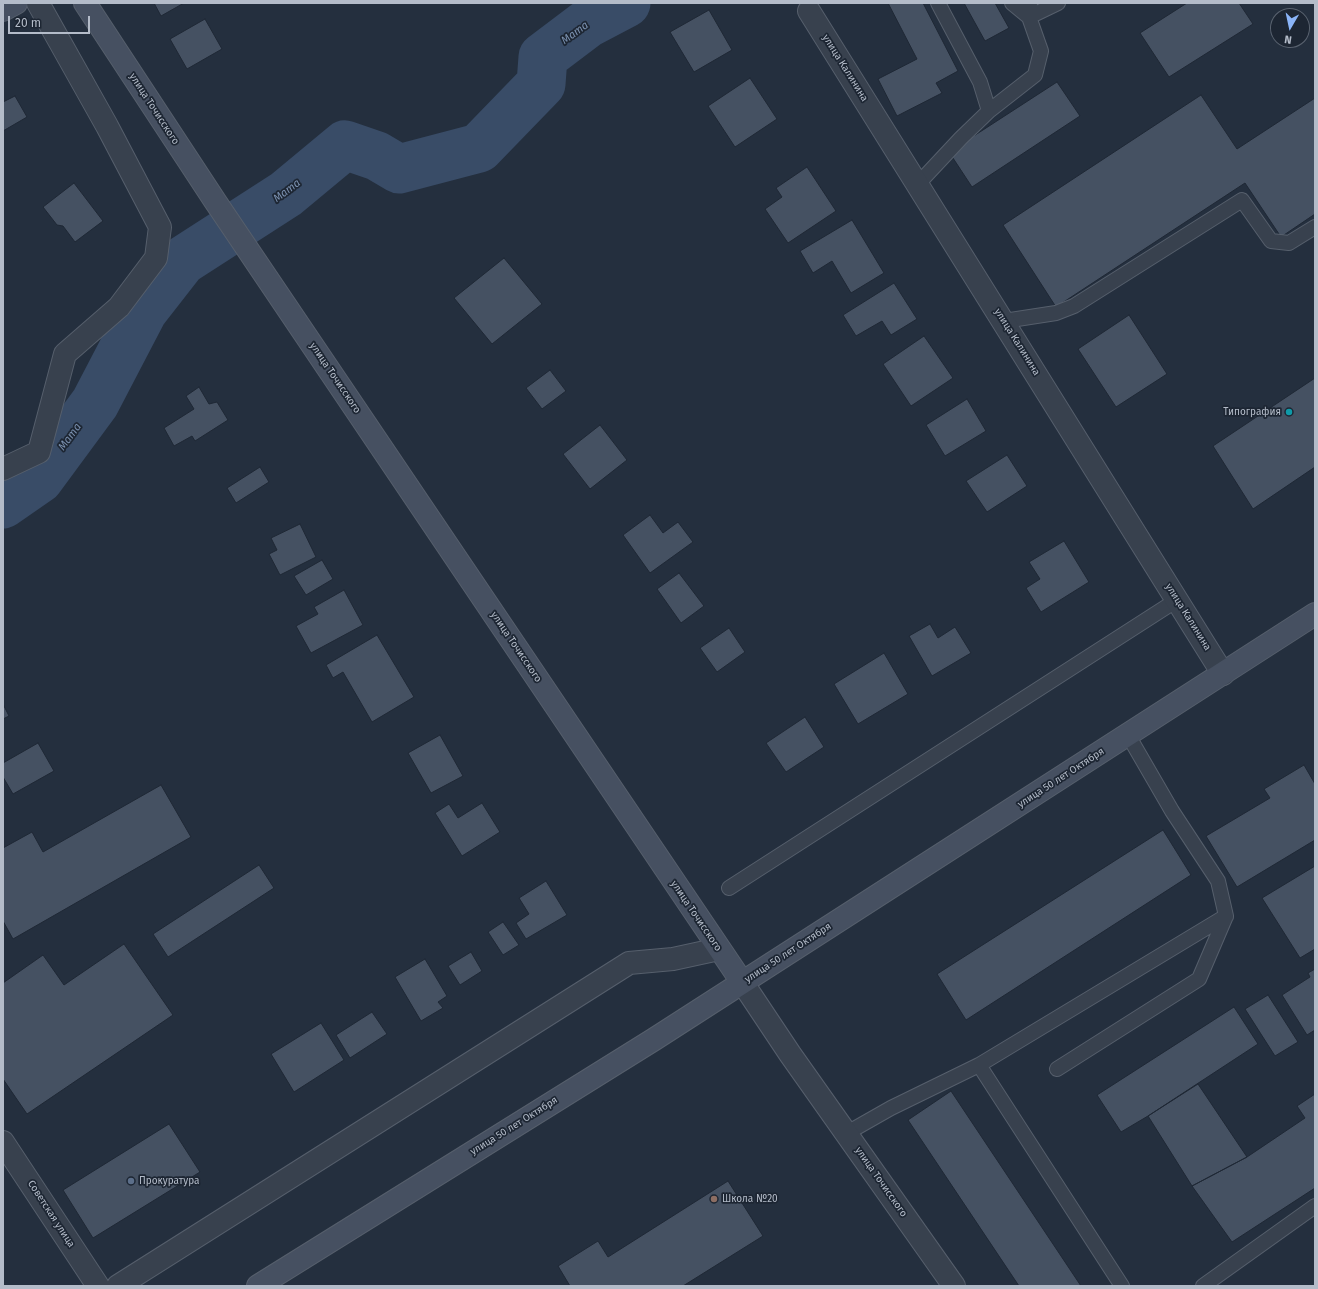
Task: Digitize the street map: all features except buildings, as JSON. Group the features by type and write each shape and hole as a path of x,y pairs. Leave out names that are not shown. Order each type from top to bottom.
{"main road":[{"path":"3,10 16,3"},
{"name":"улица Точисского","path":"84,3 215,201 742,982"},
{"name":"улица 50 лет Октября","path":"258,1286 653,1040 1315,614"}],"street":[{"path":"3,469 39,452 65,354 119,307 156,258 160,227 107,126 38,3"},
{"name":"улица Калинина","path":"809,11 1223,674"},
{"path":"118,1286 629,963 673,959 719,949"},
{"name":"улица Точисского","path":"742,982 954,1286"},
{"name":"Советская улица","path":"3,1142 98,1286"}],"lane":[{"path":"938,3 980,82 989,111"},
{"path":"1012,3 1030,10 1058,3"},
{"path":"917,185 961,138 989,111 1035,75 1041,51 1030,10"},
{"path":"1004,322 1056,313 1074,306 1242,200 1270,241 1289,243 1315,227"},
{"path":"729,888 1177,600"},
{"path":"1057,1069 1199,980 1226,916 1218,881 1172,810 1128,735"},
{"path":"847,1134 891,1108 979,1065 1226,916"},
{"path":"979,1065 1122,1286"},
{"path":"1203,1286 1315,1206"}],"waterway":[{"name":"Мата","path":"3,504 39,479 95,403 143,311 182,261 286,194 345,145 377,156 399,169 479,148 541,84 543,57 588,23 626,3"}],"place":[{"name":"Типография","path":"1289,412"},
{"name":"Прокуратура","path":"131,1181"},
{"name":"Школа №20","path":"714,1199"}]}
